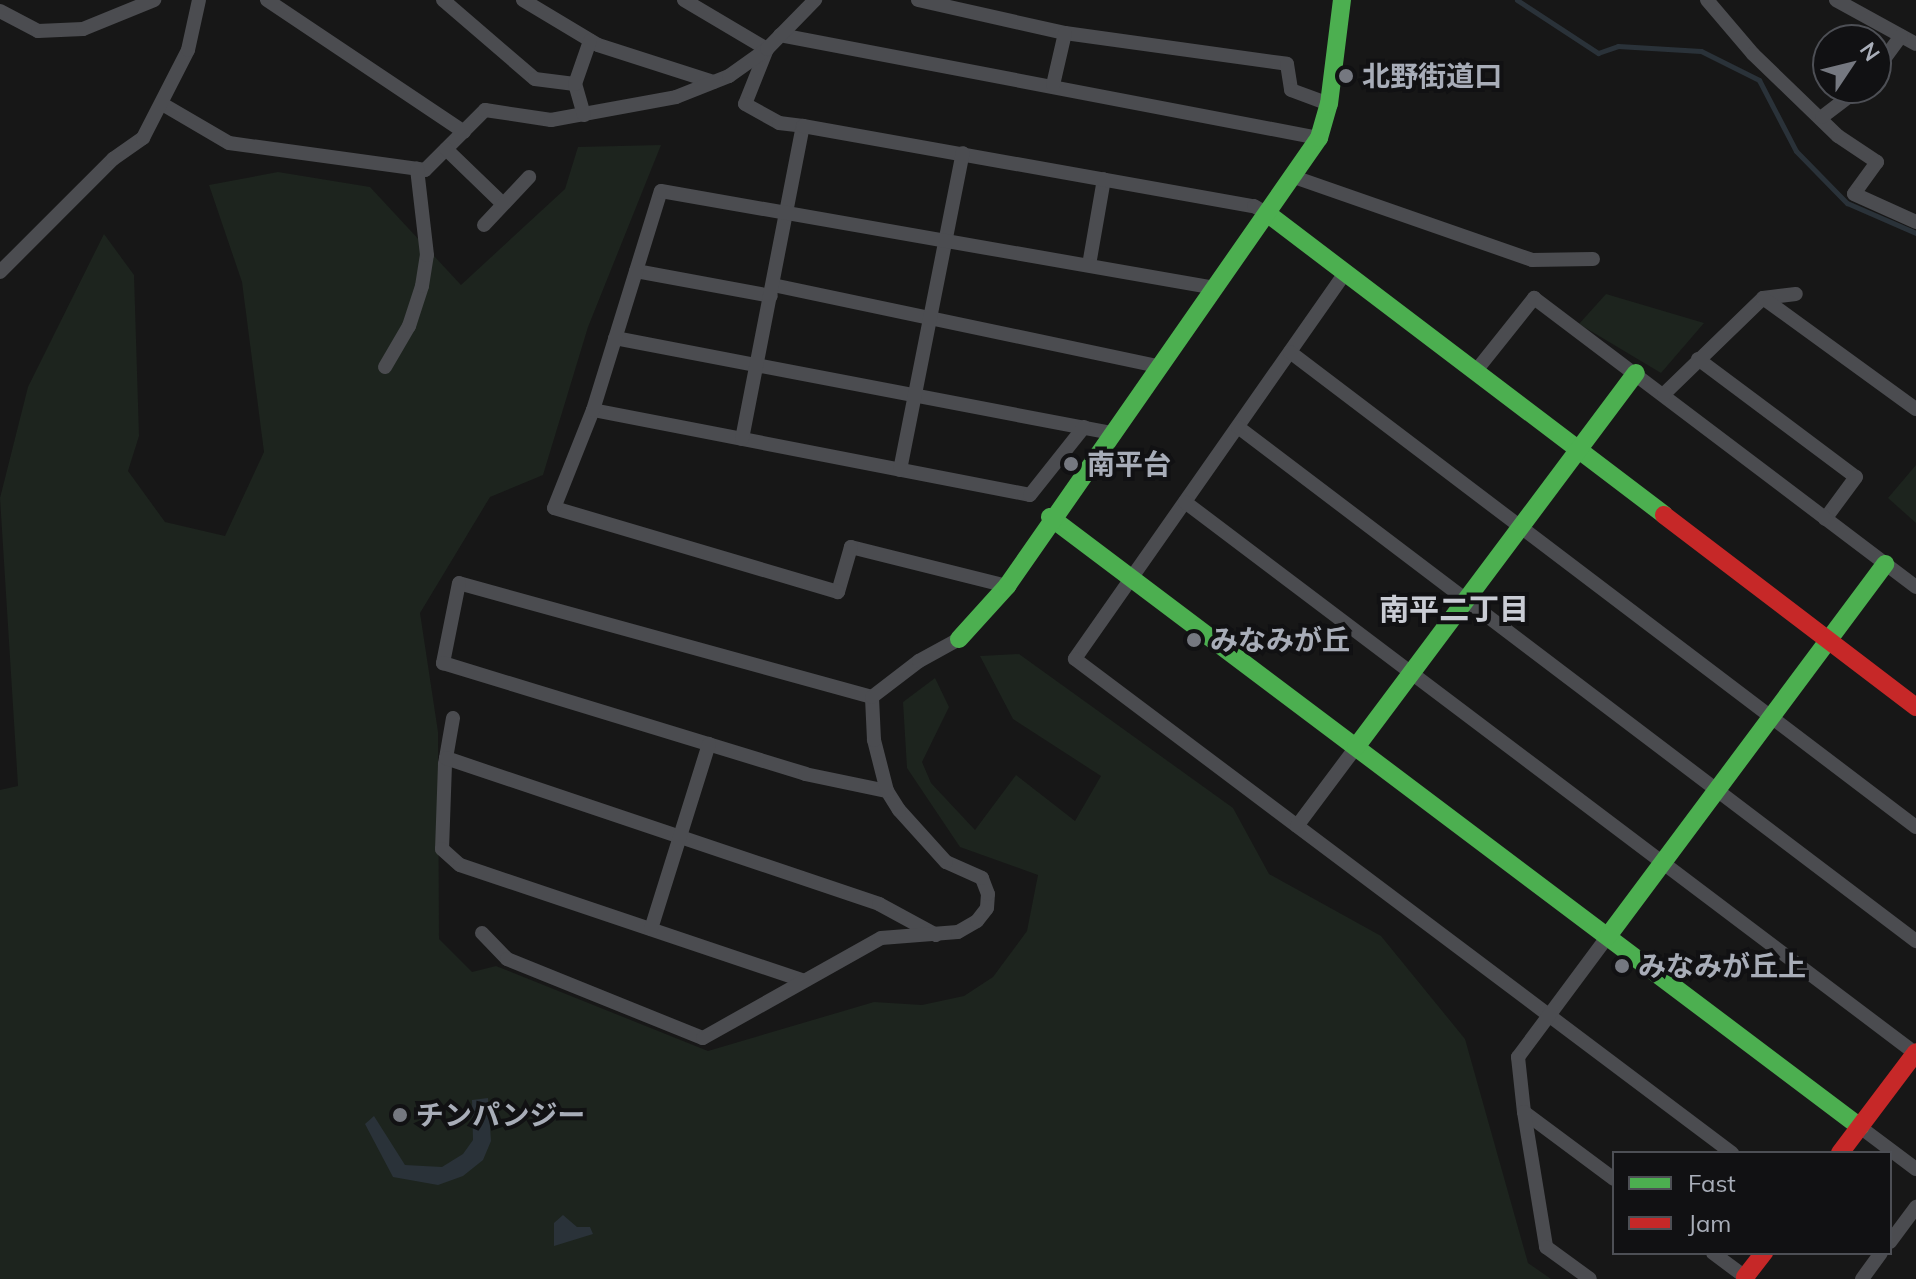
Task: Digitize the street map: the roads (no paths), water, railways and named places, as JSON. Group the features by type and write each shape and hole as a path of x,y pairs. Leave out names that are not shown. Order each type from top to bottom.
{"street":[{"path":"0,11 38,31 83,29 154,0"},
{"path":"0,272 113,159 143,138 164,105 188,50 199,0"},
{"path":"267,0 464,132"},
{"path":"443,0 535,79 575,84"},
{"path":"523,0 590,41 713,82"},
{"path":"684,0 767,49"},
{"path":"164,105 229,143 425,170 485,110 551,120 676,97 713,82 767,49 815,0"},
{"path":"918,0 1065,33 1287,64 1291,90 1329,104"},
{"path":"872,697 919,661 959,639 1007,586 1050,517 1294,177 1319,138 1329,104 1342,0"},
{"path":"1707,0 1753,54 1822,117 1838,136 1877,162 1854,194 1916,222"},
{"path":"1836,0 1916,44"},
{"path":"1053,85 1065,33"},
{"path":"780,35 1319,138"},
{"path":"1892,48 1901,36"},
{"path":"584,115 575,84 590,41"},
{"path":"767,49 745,104 779,123 1254,206 1268,214 1916,707"},
{"path":"1822,117 1839,104"},
{"path":"742,439 803,126"},
{"path":"446,149 503,204"},
{"path":"900,470 942,239 963,153"},
{"path":"385,367 409,326 422,286 427,255 417,169"},
{"path":"484,225 529,177"},
{"path":"1294,177 1532,260 1593,259"},
{"path":"1089,265 1104,179"},
{"path":"1007,586 851,547 838,592 554,508 593,410 661,191 1215,288"},
{"path":"636,271 927,318 1159,366"},
{"path":"1345,273 1075,659 1729,1151"},
{"path":"1664,394 1763,298 1796,294"},
{"path":"1475,372 1534,298 1916,587"},
{"path":"1763,298 1916,409"},
{"path":"615,338 1111,433"},
{"path":"1290,352 1916,827"},
{"path":"1698,359 1856,477 1825,519"},
{"path":"1297,826 1636,373"},
{"path":"593,410 1030,495 1084,427"},
{"path":"1238,427 1916,941"},
{"path":"1185,502 1916,1052 1842,1151"},
{"path":"1050,517 1916,1169"},
{"path":"1590,1279 1546,1247 1518,1057 1885,564"},
{"path":"872,697 459,583 443,663 805,774 887,791"},
{"path":"482,933 507,959 703,1038 881,938 936,935 977,921 987,908 988,894 982,878 946,862 887,791 874,740 872,697"},
{"path":"453,718 446,758 442,849 460,865 802,980"},
{"path":"651,929 709,744"},
{"path":"446,758 681,834 879,904 936,935"},
{"path":"1524,1112 1612,1178"},
{"path":"1892,1239 1916,1207"},
{"path":"1716,1255 1746,1278 1763,1255"},
{"path":"1862,1279 1880,1255"}],"waterway":[{"path":"1517,0 1598,53 1618,46 1701,51 1759,80 1796,151 1847,203 1916,233"}],"place":[{"name":"北野街道口","path":"1346,76"},
{"name":"南平台","path":"1071,464"},
{"name":"みなみが丘","path":"1194,640"},
{"name":"みなみが丘上","path":"1622,966"},
{"name":"チンパンジー","path":"400,1115"}],"district":[{"name":"南平二丁目","path":"1454,609"}]}
